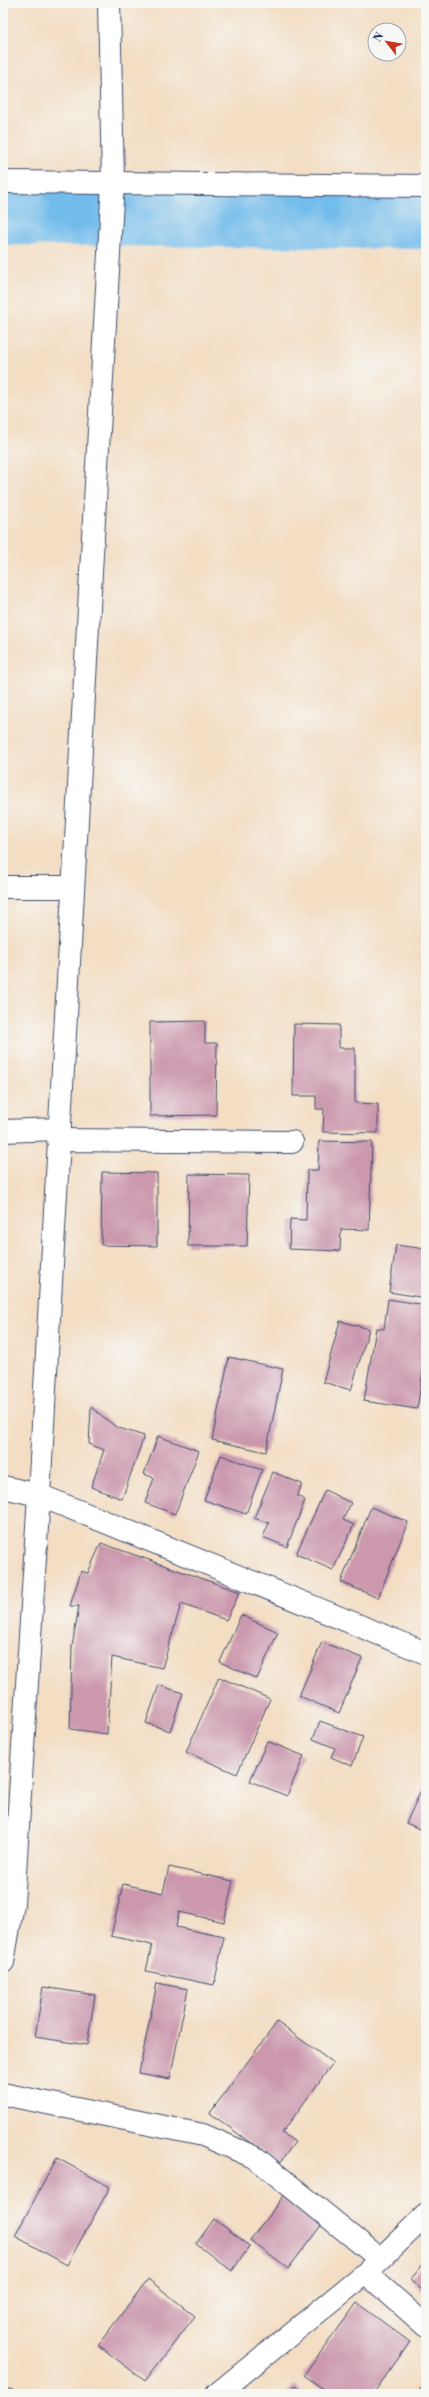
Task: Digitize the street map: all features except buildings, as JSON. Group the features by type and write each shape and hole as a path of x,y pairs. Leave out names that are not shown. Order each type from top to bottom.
{"street":[{"path":"3,1962 13,1904 39,1495 113,182 109,3"},
{"path":"3,182 426,186"},
{"path":"3,887 73,887"},
{"path":"3,1131 59,1135 292,1142"},
{"path":"3,1487 39,1495 426,1653"},
{"path":"3,2094 203,2135 256,2158 373,2266 426,2326"},
{"path":"217,2394 373,2266 426,2215"}],"waterway":[{"path":"3,211 426,215"}]}
